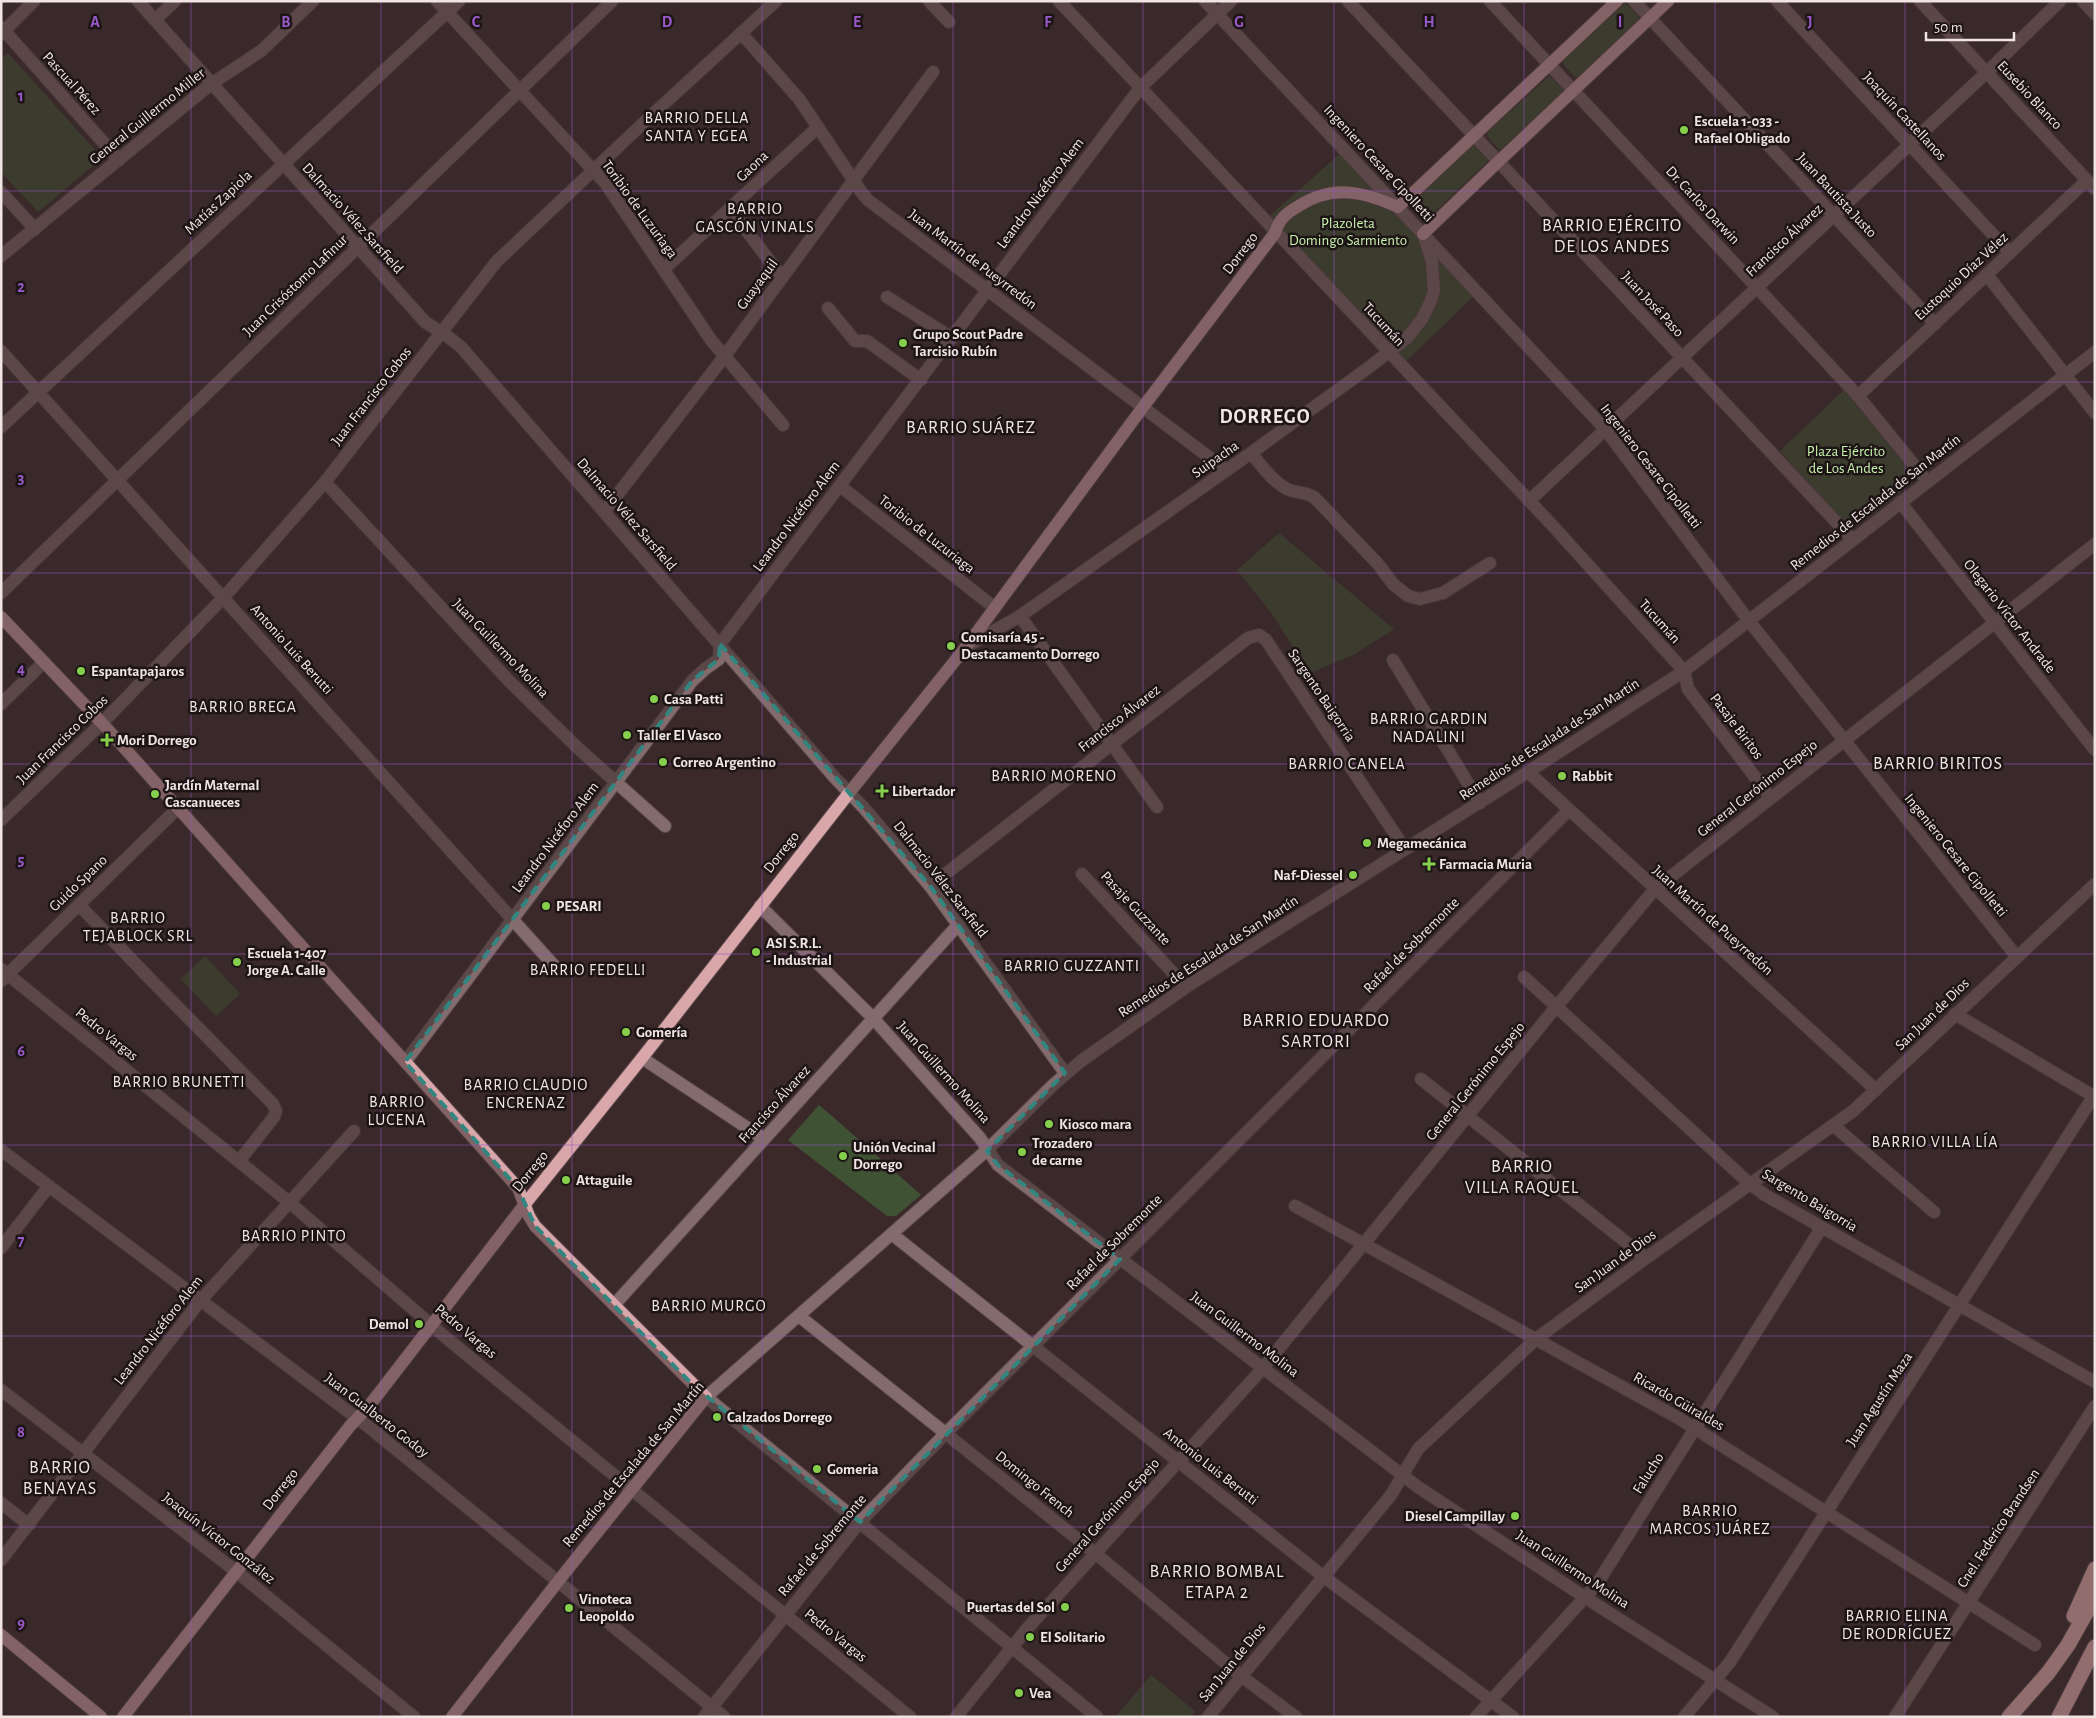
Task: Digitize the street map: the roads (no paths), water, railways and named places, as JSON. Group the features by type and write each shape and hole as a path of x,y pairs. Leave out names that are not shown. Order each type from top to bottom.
{"highway":[{"path":"2048,1673 2095,1569"},
{"path":"2009,1717 2048,1673 2068,1645 2095,1596"},
{"path":"2059,1717 2095,1646"}],"main road":[{"path":"1398,207 1616,1"},
{"path":"1423,234 1668,1"},
{"name":"Dorrego","path":"124,1717 357,1418 369,1406 524,1204 642,1058 966,647 1143,407 1276,233 1279,220 1309,200 1327,193 1358,193 1379,198 1398,207"},
{"path":"1,617 102,723 518,1188 535,1226 706,1397"},
{"name":"Remedios de Escalada de San Martín","path":"452,1717 558,1581 706,1397"},
{"path":"1,1634 101,1717"}],"street":[{"path":"2,31 34,1"},
{"name":"Dalmacio Vélez Sarsfield","path":"138,1 425,322 461,347 930,886 1065,1073"},
{"path":"155,20 175,1"},
{"name":"General Guillermo Miller","path":"1,256 211,84 261,51 313,1"},
{"name":"Toribio de Luzuriaga","path":"437,1 594,170 617,198 724,357 782,425"},
{"name":"Matías Zapiola","path":"1,428 459,1"},
{"name":"Juan Crisóstomo Lafinur","path":"1,592 612,1"},
{"name":"Juan Francisco Cobos","path":"1,820 102,723 224,597 325,482 497,261 776,1"},
{"path":"930,1 949,22"},
{"name":"Tucumán","path":"1059,1 1529,501 1684,671"},
{"name":"Ingeniero Cesare Cipolletti","path":"1205,1 1605,429 1749,622 2017,957"},
{"name":"Leandro Nicéforo Alem","path":"405,1062 692,681 719,659 720,644 1140,88 1231,1"},
{"name":"Juan José Paso","path":"1348,1 1853,540"},
{"name":"Dr. Carlos Darwin","path":"1490,1 1858,396 1927,481"},
{"name":"Juan Bautista Justo","path":"1634,1 1935,324"},
{"name":"Joaquín Castellanos","path":"1777,1 2010,253"},
{"name":"Eusebio Blanco","path":"1920,1 2091,184"},
{"name":"Francisco Álvarez","path":"1529,501 1987,72 2060,1"},
{"path":"2083,1 2095,14"},
{"name":"Pascual Pérez","path":"2,31 119,160"},
{"name":"Juan Martín de Pueyrredón","path":"741,33 799,99 862,193 875,205 1226,470"},
{"name":"Guayaquil","path":"604,512 724,357 933,72"},
{"name":"Gaona","path":"664,269 818,127"},
{"name":"Eustoquio Díaz Vélez","path":"1858,396 2010,253 2091,184"},
{"path":"1,192 35,229"},
{"path":"730,209 782,277"},
{"name":"Suipacha","path":"1020,616 1251,453 1407,338 1422,319 1434,291 1432,262 1423,234"},
{"path":"1987,275 2095,413"},
{"path":"888,298 952,338"},
{"path":"828,308 855,341 868,341 921,380"},
{"name":"Antonio Luis Berutti","path":"1,350 558,970"},
{"name":"Remedios de Escalada de San Martín","path":"706,1397 893,1235 987,1150 1065,1073 1186,987 1480,803 1684,671 2095,352"},
{"path":"1251,453 1275,481 1289,490 1306,493 1314,497 1378,564 1393,584 1408,596 1420,599 1443,593 1490,563"},
{"name":"Juan Guillermo Molina","path":"325,482 509,681 616,783 665,826"},
{"name":"Toribio de Luzuriaga","path":"840,486 995,608"},
{"name":"Olegario Víctor Andrade","path":"1900,502 2095,750"},
{"name":"General Gerónimo Espejo","path":"956,1717 1012,1647 1263,1368 1556,1006 1655,889 1994,621 2095,544"},
{"path":"1020,616 1157,807"},
{"name":"Dorrego","path":"966,647 1020,616"},
{"name":"Francisco Álvarez","path":"930,886 1248,638 1259,635"},
{"name":"Sargento Baigorria","path":"1259,635 1266,640 1405,849"},
{"path":"1393,660 1480,803"},
{"path":"1,704 44,662"},
{"name":"Pasaje Biritos","path":"1684,671 1688,689 1771,798"},
{"name":"Juan Martín de Pueyrredón","path":"1528,772 1876,1090"},
{"name":"Guido Spano","path":"3,975 79,905 178,808"},
{"name":"Rafael de Sobremonte","path":"708,1712 860,1522 1032,1347 1569,810"},
{"name":"Pasaje Guzzante","path":"1082,874 1186,987"},
{"name":"San Juan de Dios","path":"1208,1717 1391,1495 1418,1449 1536,1339 1646,1258 1834,1126 1876,1090 2095,884"},
{"path":"79,905 274,1104 276,1111 274,1117 239,1161"},
{"name":"Juan Guillermo Molina","path":"760,906 873,1018 980,1138 998,1165 1403,1475 1586,1598 1773,1717"},
{"name":"Francisco Álvarez","path":"614,1305 958,925"},
{"name":"Pedro Vargas","path":"3,975 239,1161 431,1324 910,1717"},
{"name":"Sargento Baigorria","path":"1524,977 1750,1184 1765,1195 2095,1382"},
{"path":"1955,1014 2094,1096"},
{"path":"642,1058 764,1139"},
{"path":"1421,1079 1646,1258"},
{"name":"Juan Agustín Maza","path":"1684,1717 1716,1680 1827,1512 2094,1096"},
{"path":"1834,1126 1934,1212"},
{"name":"Leandro Nicéforo Alem","path":"1,1560 200,1301 354,1131"},
{"name":"Juan Gualberto Godoy","path":"1,1150 357,1418 558,1581 708,1712 724,1717"},
{"path":"1,1248 49,1186"},
{"name":"Ricardo Güiraldes","path":"1295,1206 1364,1242 1695,1428 2035,1645"},
{"name":"Falucho","path":"1476,1717 1586,1598 1606,1571 1822,1227"},
{"name":"Antonio Luis Berutti","path":"893,1235 1032,1347 1324,1576 1513,1717"},
{"name":"Domingo French","path":"799,1316 1095,1553 1241,1676 1296,1717"},
{"name":"Joaquín Víctor González","path":"1,1390 237,1572 414,1717"},
{"path":"706,1397 1097,1717"},
{"name":"Cnel. Federico Brandsen","path":"1895,1717 2095,1406"},
{"path":"1,1503 29,1524"}],"place":[{"name":"Escuela 1-033 - Rafael Obligado","path":"1684,130"},
{"name":"Grupo Scout Padre Tarcisio Rubín","path":"903,343"},
{"name":"Comisaría 45 - Destacamento Dorrego","path":"951,646"},
{"name":"Espantapajaros","path":"81,671"},
{"name":"Casa Patti","path":"654,699"},
{"name":"Taller El Vasco","path":"627,735"},
{"name":"Mori Dorrego","path":"107,740"},
{"name":"Correo Argentino","path":"663,762"},
{"name":"Rabbit","path":"1562,776"},
{"name":"Libertador","path":"882,791"},
{"name":"Jardín Maternal Cascanueces","path":"155,794"},
{"name":"Megamecánica","path":"1367,843"},
{"name":"Farmacia Muria","path":"1429,864"},
{"name":"Naf-Diessel","path":"1353,875"},
{"name":"PESARI","path":"546,906"},
{"name":"ASI S.R.L. - Industrial","path":"756,952"},
{"name":"Escuela 1-407 Jorge A. Calle","path":"237,962"},
{"name":"Gomería","path":"626,1032"},
{"name":"Kiosco mara","path":"1049,1124"},
{"name":"Trozadero de carne","path":"1022,1152"},
{"name":"Unión Vecinal Dorrego","path":"843,1156"},
{"name":"Attaguile","path":"566,1180"},
{"name":"Demol","path":"419,1324"},
{"name":"Calzados Dorrego","path":"717,1417"},
{"name":"Gomeria","path":"817,1469"},
{"name":"Diesel Campillay","path":"1515,1516"},
{"name":"Puertas del Sol","path":"1065,1607"},
{"name":"Vinoteca Leopoldo","path":"569,1608"},
{"name":"El Solitario","path":"1030,1637"},
{"name":"Vea","path":"1019,1693"}],"district":[{"name":"BARRIO DELLA SANTA Y EGEA","path":"697,126"},
{"name":"BARRIO GASCÓN VINALS","path":"755,217"},
{"name":"BARRIO EJÉRCITO DE LOS ANDES","path":"1612,235"},
{"name":"DORREGO","path":"1265,416"},
{"name":"BARRIO SUÁREZ","path":"971,427"},
{"name":"BARRIO BREGA","path":"243,706"},
{"name":"BARRIO GARDIN NADALINI","path":"1429,727"},
{"name":"BARRIO CANELA","path":"1347,763"},
{"name":"BARRIO BIRITOS","path":"1938,763"},
{"name":"BARRIO MORENO","path":"1054,775"},
{"name":"BARRIO TEJABLOCK SRL","path":"138,926"},
{"name":"BARRIO GUZZANTI","path":"1072,965"},
{"name":"BARRIO FEDELLI","path":"588,969"},
{"name":"BARRIO EDUARDO SARTORI","path":"1316,1030"},
{"name":"BARRIO BRUNETTI","path":"179,1081"},
{"name":"BARRIO CLAUDIO ENCRENAZ","path":"526,1093"},
{"name":"BARRIO LUCENA","path":"397,1110"},
{"name":"BARRIO VILLA LÍA","path":"1935,1141"},
{"name":"BARRIO VILLA RAQUEL","path":"1522,1176"},
{"name":"BARRIO PINTO","path":"294,1235"},
{"name":"BARRIO MURGO","path":"709,1305"},
{"name":"BARRIO BENAYAS","path":"60,1477"},
{"name":"BARRIO MARCOS JUÁREZ","path":"1710,1519"},
{"name":"BARRIO BOMBAL ETAPA 2","path":"1217,1581"},
{"name":"BARRIO ELINA DE RODRÍGUEZ","path":"1897,1624"}],"park label":[{"name":"Plazoleta Domingo Sarmiento","path":"1348,232"},
{"name":"Plaza Ejército de Los Andes","path":"1846,460"}]}
